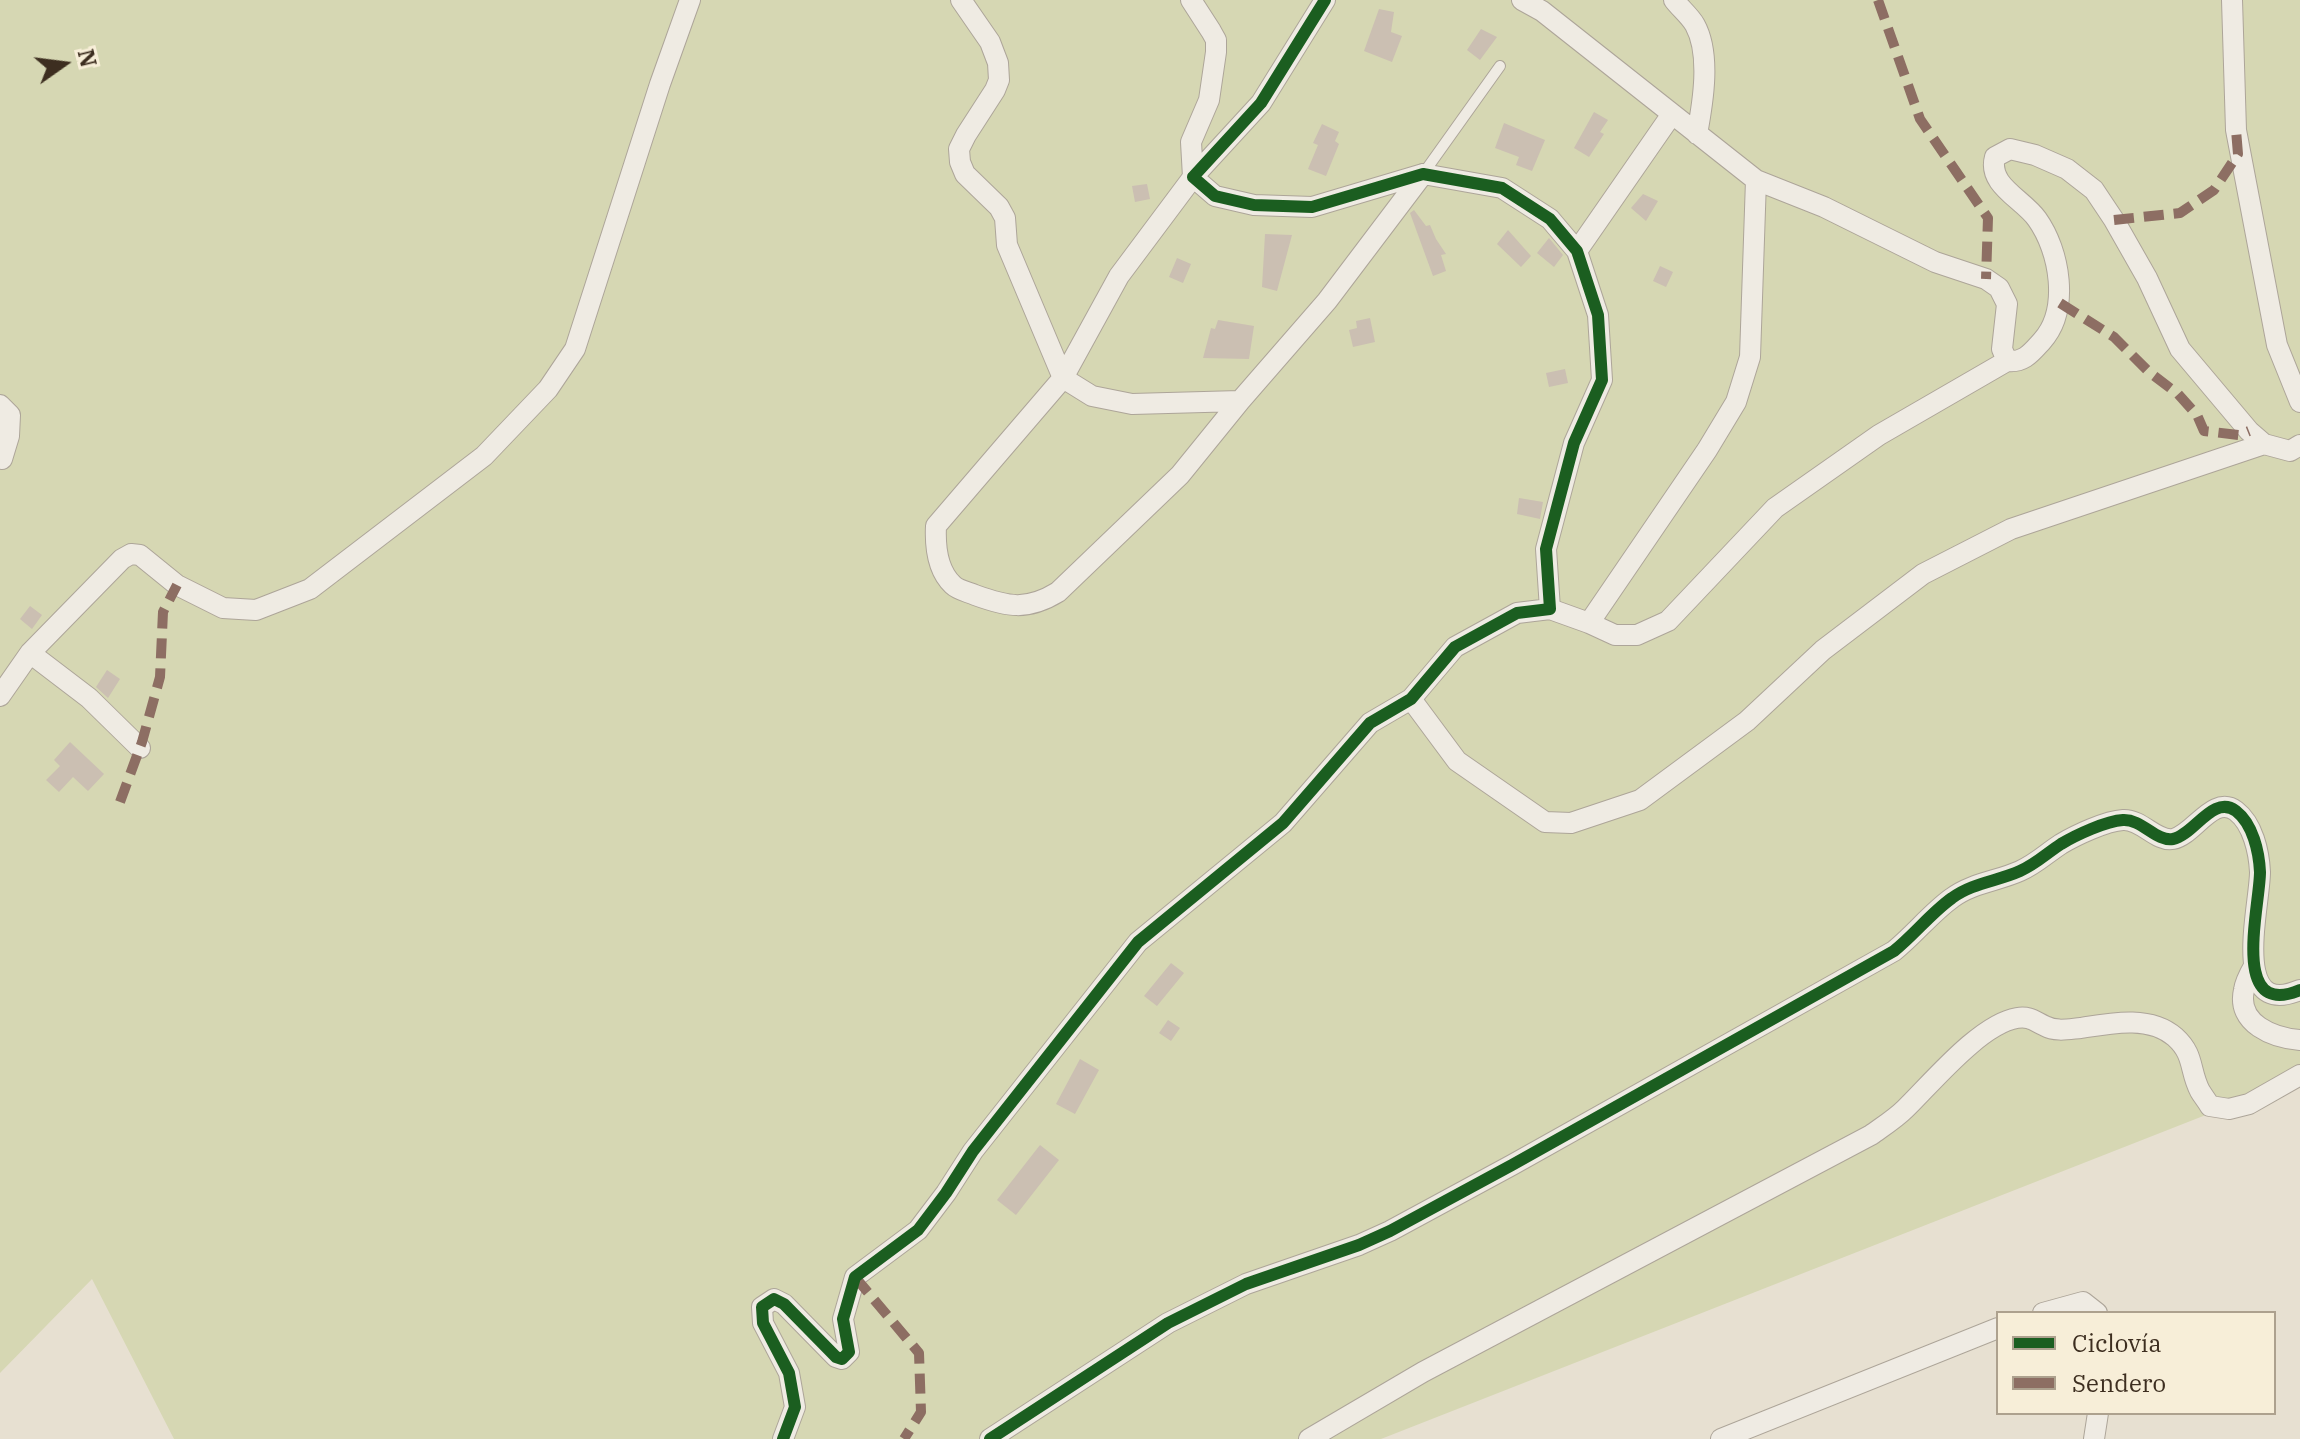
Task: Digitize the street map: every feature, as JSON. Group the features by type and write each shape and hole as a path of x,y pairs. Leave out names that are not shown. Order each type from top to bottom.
{"street":[{"path":"0,696 30,653 122,559 131,554 140,555 177,585 223,608 256,610 310,589 484,456 548,389 575,349 690,0"},
{"path":"961,0 990,42 998,63 999,80 959,149 960,162 965,174 999,207 1005,218 1007,245 1063,378 1092,396 1132,404 1240,401"},
{"path":"1191,0 1216,40 1209,100 1191,142 1193,177 1215,196 1254,205 1312,207 1423,174 1502,188 1550,219 1577,251 1598,315 1602,380 1574,443 1546,549 1550,609"},
{"path":"1325,0 1261,103 1193,177 1119,276 1063,378 936,526 935,546 940,563 954,587 998,603 1023,606 1058,592 1180,475 1327,301 1423,174"},
{"path":"1522,0 1542,11 1756,180 1824,207 1935,262 1986,279 1999,288 2007,304 2002,349 2007,361"},
{"path":"1674,0 1695,25 1703,55 1705,95 1697,134"},
{"path":"2232,0 2236,130 2277,345 2300,402"},
{"path":"1577,251 1672,114"},
{"path":"783,1439 795,1407 789,1373 763,1323 762,1307 774,1299 784,1304 836,1357 842,1359 849,1352 843,1319 855,1277 918,1230 973,1151 1138,942 1283,823 1370,723 1411,699 1455,647 1517,613 1550,609 1615,635 1637,635 1668,621 1775,508 1879,435 2007,361 2018,362 2035,349 2050,332 2060,303 2056,256 2038,219 1999,182 1992,167 1995,157 2010,149 2035,155 2067,169 2094,190 2147,278 2180,349 2249,431 2264,444 2290,451 2300,445"},
{"path":"1589,623 1707,450 1736,402 1750,357 1756,180"},
{"path":"0,405 10,415 9,436 2,459"},
{"path":"1411,699 1457,761 1545,822 1571,823 1640,800 1747,721 1823,650 1923,574 2011,529 2264,444"},
{"path":"30,653 89,698 140,748"},
{"path":"990,1439 1168,1323 1246,1284 1359,1245 1390,1231 1894,951 1955,895 2021,871 2062,843 2105,824 2124,820 2137,822 2163,838 2173,839 2215,809 2226,807 2236,812 2252,834 2258,853 2260,873 2253,940 2254,966 2263,988 2274,996 2300,990"},
{"path":"2254,966 2244,990 2243,1002 2247,1013 2267,1033 2300,1040"},
{"path":"1309,1439 1423,1372 1871,1135 1902,1112 1952,1059 1996,1027 2015,1018 2033,1018 2047,1028 2064,1030 2112,1023 2158,1027 2187,1049 2199,1089 2210,1106 2229,1109 2249,1104 2300,1075"},
{"path":"2050,1311 2083,1302 2094,1311"},
{"path":"1721,1439 1996,1329"},
{"path":"2094,1439 2098,1415"}],"lane":[{"path":"1423,174 1500,66"}],"green space":[{"path":"0,0 2300,0 2300,1078 1381,1439 174,1439 92,1279 0,1373"}],"building":[{"path":"1379,9 1394,12 1391,32 1402,36 1392,62 1364,51"},
{"path":"1481,29 1497,37 1480,60 1467,50"},
{"path":"1594,112 1608,120 1600,132 1604,134 1589,157 1574,148"},
{"path":"1504,123 1545,140 1532,171 1516,165 1519,157 1495,148"},
{"path":"1322,124 1339,132 1335,141 1339,144 1326,176 1308,169 1318,145 1313,143"},
{"path":"1147,184 1150,199 1135,202 1132,186"},
{"path":"1643,194 1658,201 1646,221 1631,208"},
{"path":"1414,210 1426,226 1430,225 1446,254 1441,255 1446,271 1433,276 1410,213"},
{"path":"1508,230 1531,256 1521,267 1497,244"},
{"path":"1265,234 1292,235 1277,291 1262,287"},
{"path":"1549,238 1563,255 1554,267 1537,253"},
{"path":"1177,258 1191,264 1183,283 1169,277"},
{"path":"1660,266 1673,272 1666,287 1653,281"},
{"path":"1370,318 1375,342 1353,347 1349,330 1357,328 1356,321"},
{"path":"1218,320 1254,326 1249,359 1203,358 1211,328 1215,329"},
{"path":"1565,369 1568,383 1549,387 1546,373"},
{"path":"1519,498 1543,502 1540,519 1517,514"},
{"path":"30,606 42,615 32,629 20,619"},
{"path":"107,670 120,679 108,698 96,687"},
{"path":"70,742 104,774 88,791 73,777 59,792 46,780 60,766 54,760"},
{"path":"1171,963 1184,973 1157,1006 1144,996"},
{"path":"1168,1020 1180,1028 1171,1041 1159,1033"},
{"path":"1080,1059 1099,1070 1075,1114 1056,1104"},
{"path":"1040,1145 1059,1160 1016,1215 997,1200"}],"marked path":[{"path":"1878,0 1920,119 1988,218 1986,279"},
{"path":"2114,220 2180,213 2214,190 2238,154 2236,130"},
{"path":"2060,303 2114,337 2149,372 2178,394 2197,415 2204,431 2239,435 2249,431"},
{"path":"120,802 142,742 160,677 163,612 177,585"},
{"path":"855,1277 919,1353 921,1412 904,1439"}],"cycle path":[{"path":"783,1439 795,1407 789,1373 763,1323 762,1307 774,1299 784,1304 836,1357 842,1359 849,1352 843,1319 855,1277 918,1230 973,1151 1138,942 1283,823 1370,723 1411,699 1455,647 1517,613 1550,609 1546,549 1574,443 1602,380 1598,315 1577,251 1550,219 1502,188 1423,174 1312,207 1254,205 1215,196 1193,177 1261,103 1325,0"},
{"path":"990,1439 1168,1323 1246,1284 1359,1245 1390,1231 1894,951 1937,910 1960,893 2020,871 2067,840 2100,826 2130,821 2161,837 2173,839 2211,811 2228,807 2236,811 2251,831 2260,872 2253,955 2256,975 2264,989 2278,995 2300,990"}]}
